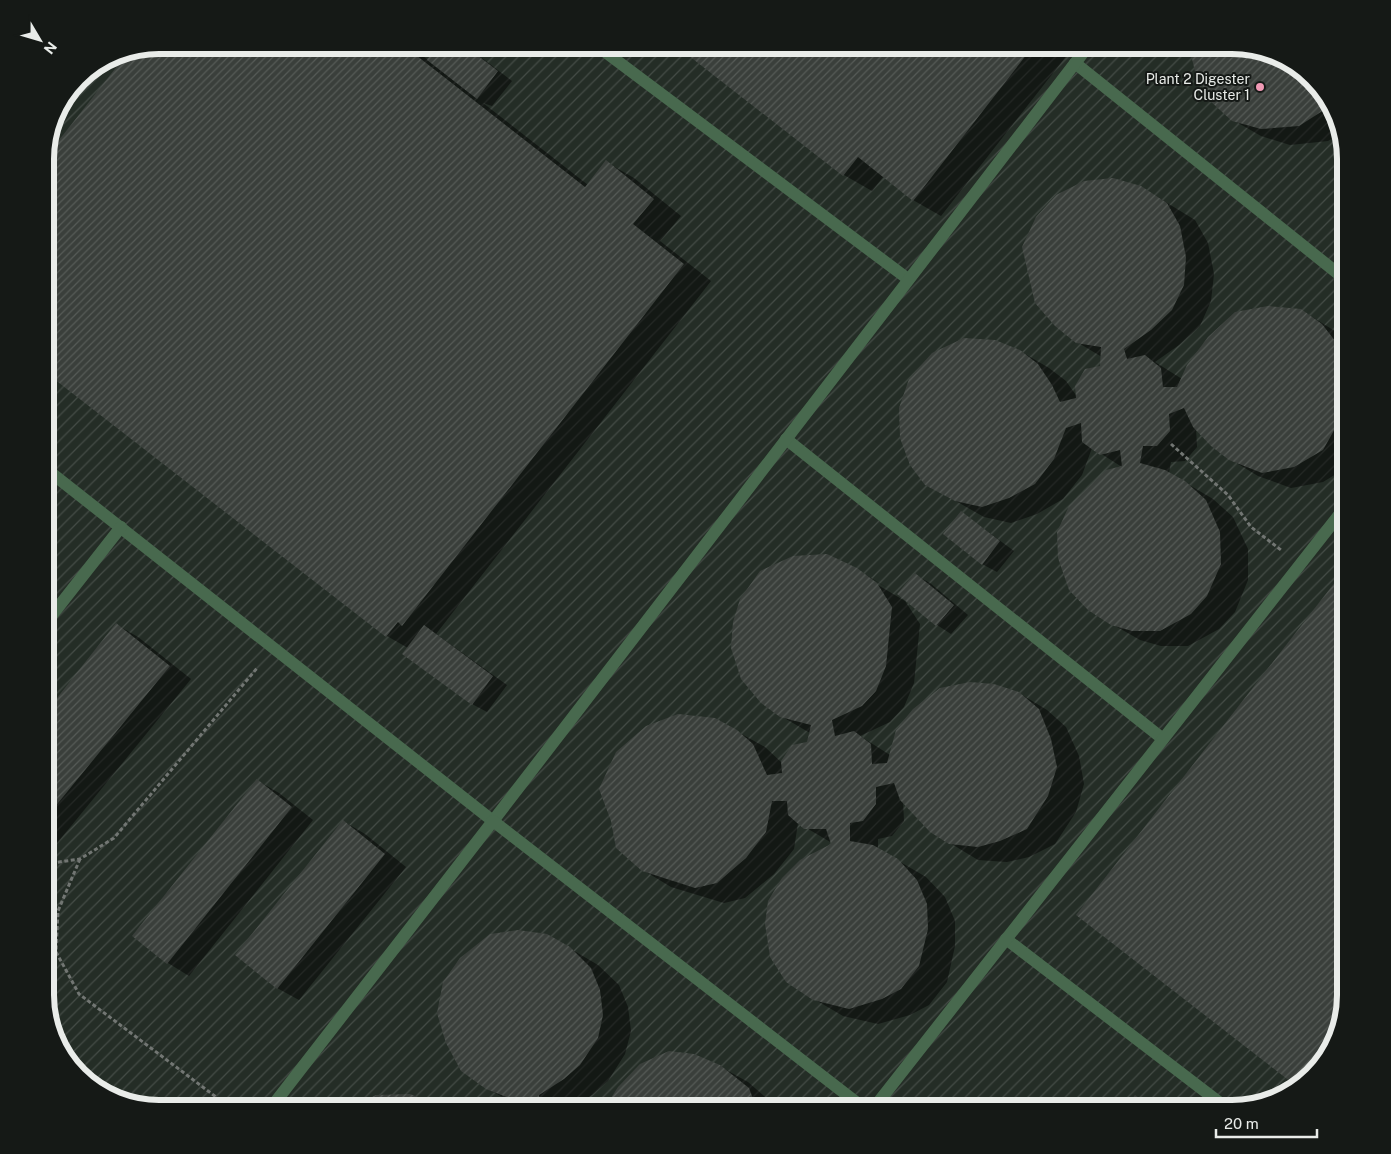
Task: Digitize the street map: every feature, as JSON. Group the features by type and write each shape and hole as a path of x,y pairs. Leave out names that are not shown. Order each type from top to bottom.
{"lane":[{"path":"608,54 908,280"},
{"path":"277,1100 1082,54"},
{"path":"1074,63 1337,273"},
{"path":"786,439 1163,739"},
{"path":"54,475 275,647 493,821 853,1100"},
{"path":"880,1100 1337,518"},
{"path":"54,613 121,527"},
{"path":"1006,939 1216,1100"}],"path":[{"path":"1170,444 1228,495 1250,527 1300,565"},
{"path":"54,863 80,859 114,838 275,647"},
{"path":"80,859 58,911 56,952 79,994 220,1100"}],"shaded area":[{"path":"1233,54 1260,57 1273,62 1291,71 1307,84 1320,100 1332,125 1337,158 1337,996 1332,1029 1320,1054 1311,1065 1291,1083 1273,1092 1260,1097 1239,1100 152,1100 131,1097 118,1092 100,1083 89,1074 71,1054 62,1036 57,1023 54,1002 54,152 57,131 62,118 80,89 100,71 125,59 145,55"}],"building":[{"path":"158,54 415,54 585,187 606,160 654,199 633,224 684,264 402,626 398,622 386,637 54,379 55,145 122,60 125,59"},
{"path":"431,54 476,54 498,71 477,99 427,60"},
{"path":"687,54 1027,54 913,201 858,157 843,176"},
{"name":"Plant 2 Digester Cluster 1","path":"1191,54 1233,54 1260,57 1291,71 1307,84 1320,100 1325,109 1299,126 1261,129 1232,121 1209,100 1195,72"},
{"path":"1113,178 1141,186 1167,203 1180,226 1186,257 1184,285 1172,310 1151,330 1124,349 1127,359 1145,355 1161,368 1163,387 1177,387 1187,365 1208,337 1235,312 1268,306 1301,309 1322,324 1337,343 1337,425 1323,450 1294,467 1262,473 1229,460 1211,446 1193,427 1184,408 1169,414 1170,431 1157,446 1143,446 1140,463 1165,470 1185,481 1206,500 1220,532 1221,564 1207,596 1191,614 1160,631 1132,631 1111,625 1088,610 1069,590 1058,558 1057,532 1069,506 1106,470 1122,466 1120,450 1100,455 1082,442 1081,423 1066,428 1054,459 1035,484 1009,498 982,507 955,501 925,485 910,465 900,438 899,408 909,379 932,353 964,338 995,340 1020,350 1038,364 1052,385 1060,402 1076,398 1075,386 1085,369 1100,366 1101,347 1076,343 1055,326 1035,303 1022,247 1036,217 1056,195 1084,181"},
{"path":"961,511 1000,541 982,565 943,534"},
{"path":"827,554 857,568 877,583 892,607 886,666 876,691 862,706 832,720 835,736 854,731 871,744 872,764 887,763 896,730 913,709 940,688 970,682 994,684 1019,692 1039,709 1051,739 1057,767 1048,796 1027,829 1000,841 978,847 949,844 930,832 900,800 894,783 876,787 876,804 863,821 850,823 850,841 873,845 898,859 917,880 927,904 928,929 919,966 901,989 882,999 849,1009 813,1000 786,982 770,957 765,924 768,901 782,878 800,860 831,844 826,829 804,829 788,815 787,801 772,801 766,832 746,858 717,883 695,888 642,871 616,848 611,821 599,789 616,752 646,726 678,714 715,718 737,730 753,744 767,775 782,773 781,761 792,745 807,742 811,725 780,717 761,703 741,679 731,648 733,622 740,599 760,571 793,556"},
{"path":"915,573 954,605 936,626 897,594"},
{"path":"1337,580 1337,996 1334,1023 1320,1054 1292,1083 1076,915"},
{"path":"116,623 170,666 54,808 54,702"},
{"path":"424,625 493,676 472,705 402,654"},
{"path":"257,779 292,807 167,964 132,936"},
{"path":"343,820 385,854 277,989 235,955"},
{"path":"518,930 547,934 570,947 591,968 600,990 603,1015 598,1038 580,1065 564,1079 539,1095 540,1100 514,1100 486,1089 461,1071 446,1043 437,1013 443,982 460,958 490,934"},
{"path":"669,1051 694,1054 720,1065 749,1088 754,1100 610,1100 618,1087 640,1064"},
{"path":"410,1094 426,1100 366,1100 376,1095"},
{"path":"1135,1095 1142,1100 1131,1100"}],"place":[{"name":"Plant 2 Digester Cluster 1","path":"1260,87"}]}
